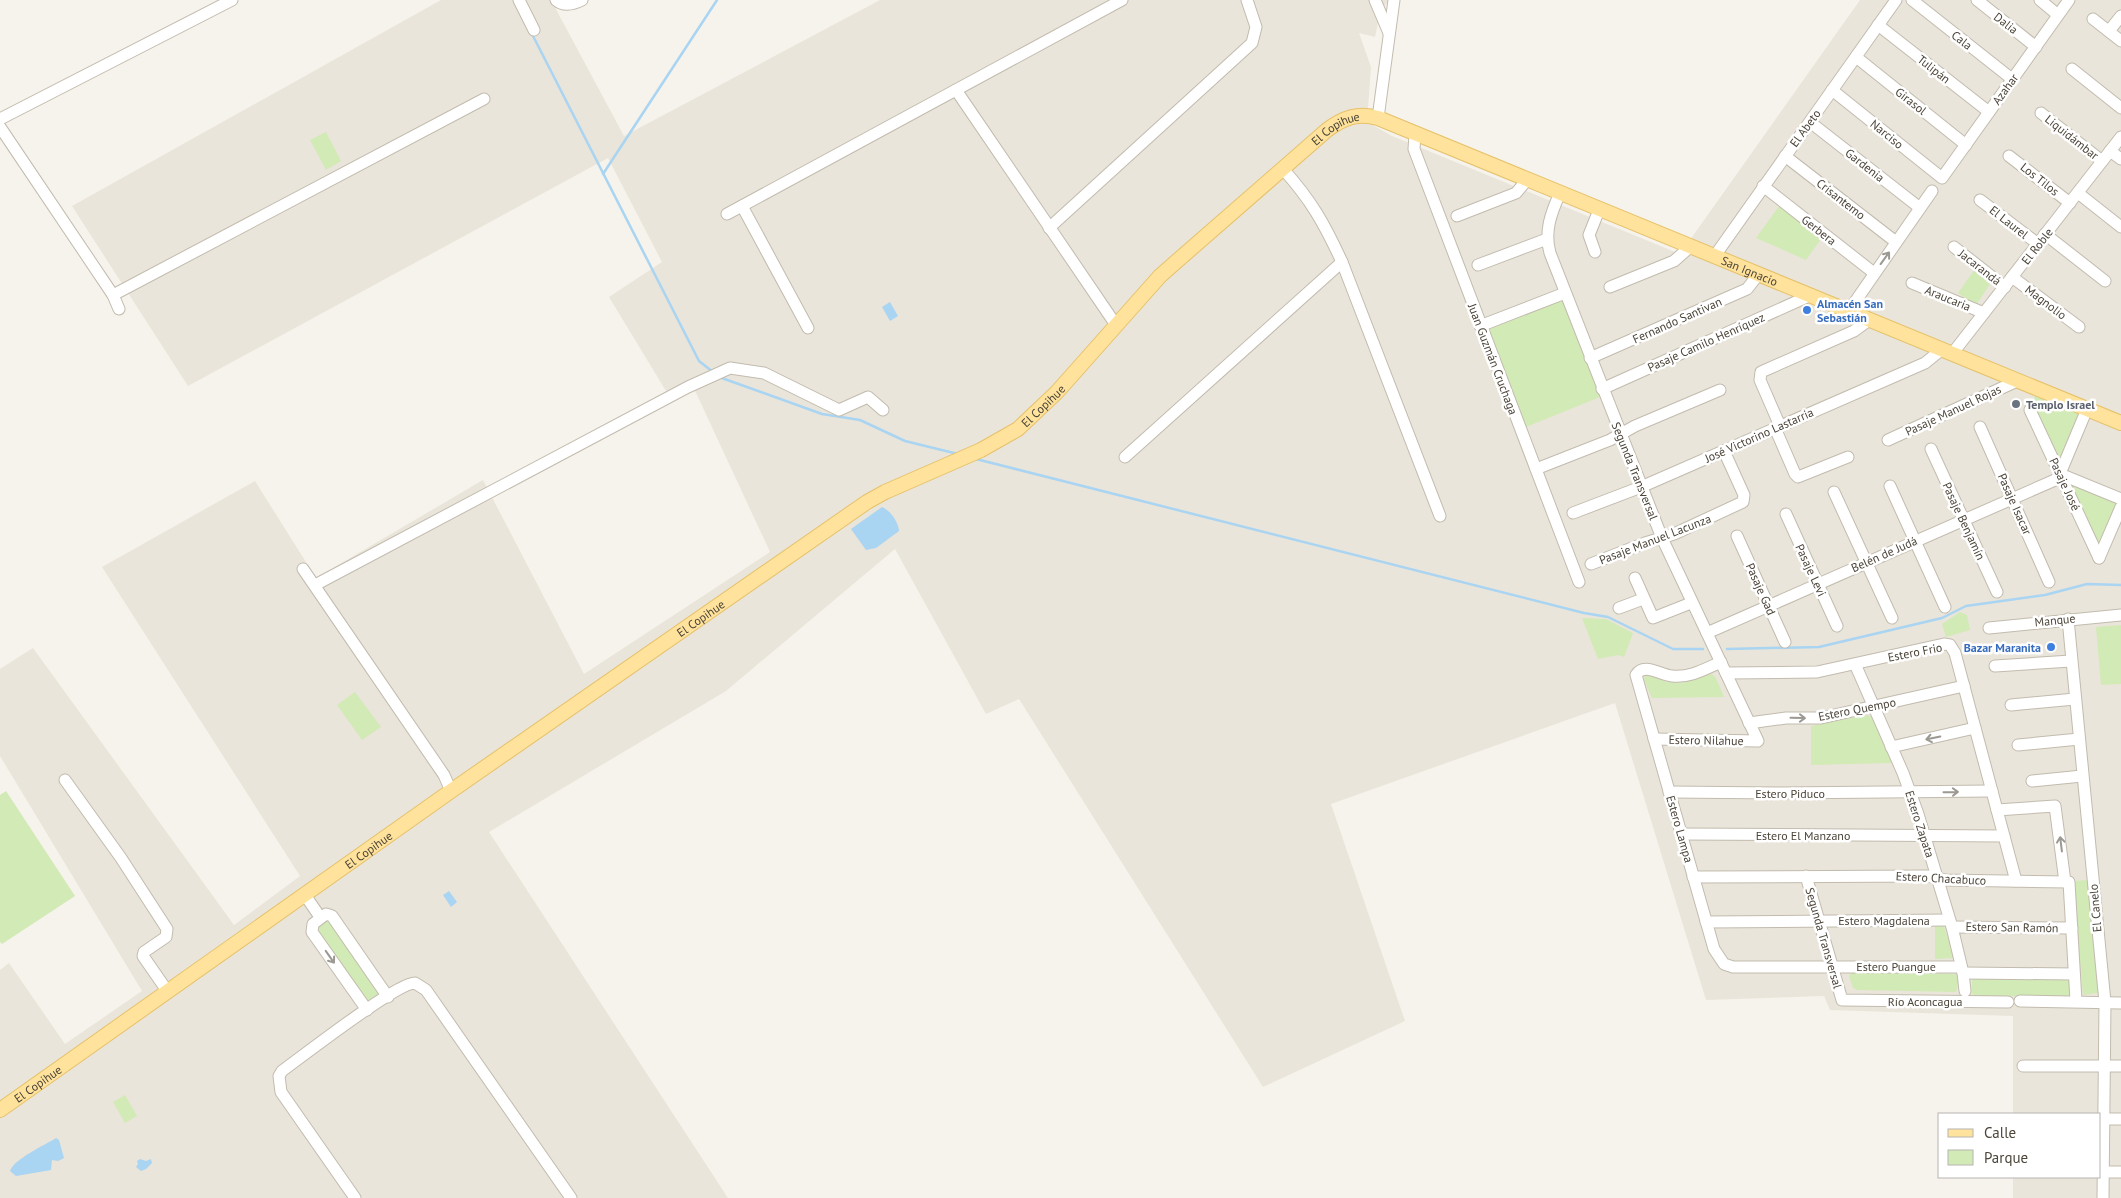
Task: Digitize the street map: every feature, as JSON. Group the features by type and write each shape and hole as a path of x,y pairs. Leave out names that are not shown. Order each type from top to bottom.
{"main road":[{"name":"El Copihue","path":"0,1110 451,791 867,502 981,450 1018,429 1057,392 1171,266 1327,130 1342,120 1360,115 1378,118"},
{"name":"San Ignacio","path":"1378,118 2121,423"}],"street":[{"path":"0,119 232,0"},
{"path":"519,0 534,30"},
{"path":"556,0 570,5 582,0"},
{"path":"727,214 1122,0"},
{"path":"1049,228 1249,46 1255,36 1256,27 1247,0"},
{"path":"1376,0 1390,34"},
{"name":"El Abeto","path":"1714,257 1896,0"},
{"name":"Cala","path":"1912,0 2012,79"},
{"name":"Dalia","path":"1976,0 2036,47"},
{"path":"2040,0 2058,14"},
{"name":"Azahar","path":"1942,178 2069,0"},
{"path":"1378,118 1393,1"},
{"path":"2109,31 2121,16"},
{"path":"2093,19 2121,40"},
{"name":"Tulipán","path":"1878,25 1989,112"},
{"name":"Girasol","path":"1856,57 1966,145"},
{"path":"2072,69 2121,108"},
{"path":"956,90 1116,325"},
{"name":"Narciso","path":"1832,90 1942,178"},
{"path":"113,295 484,99"},
{"name":"Liquidámbar","path":"2041,113 2102,161"},
{"name":"Gardenia","path":"1810,122 1920,208"},
{"path":"0,127 113,295 119,309"},
{"name":"Juan Guzmán Cruchaga","path":"1415,134 1414,149 1579,582"},
{"name":"El Roble","path":"1947,352 1984,313 2121,137"},
{"path":"2110,151 2121,159"},
{"name":"Crisantemo","path":"1785,156 1896,242"},
{"name":"Los Tilos","path":"2009,156 2070,203"},
{"path":"1283,169 1313,205 1327,229 1342,262 1440,516"},
{"path":"1457,216 1516,193 1527,180"},
{"name":"Gerbera","path":"1764,186 1874,273"},
{"path":"1848,312 1932,191"},
{"path":"2078,192 2121,227"},
{"name":"Segunda Transversal","path":"1560,194 1550,218 1547,239 1550,253 1662,538 1691,603 1758,741"},
{"name":"El Laurel","path":"1980,200 2038,244"},
{"path":"742,206 808,328"},
{"path":"1595,252 1589,235 1599,210"},
{"path":"2045,234 2105,281"},
{"path":"1478,265 1547,239"},
{"path":"1610,287 1674,262 1690,247"},
{"name":"Jacarandá","path":"1954,247 2005,286"},
{"path":"1125,457 1342,262"},
{"name":"Fernando Santivan","path":"1590,358 1747,289 1758,275"},
{"name":"Magnolio","path":"2012,277 2079,328"},
{"name":"Araucaria","path":"1912,283 1984,313"},
{"path":"1480,326 1565,293"},
{"name":"Pasaje Camilo Henríquez","path":"1602,389 1809,296"},
{"path":"1848,457 1798,477 1795,474 1760,380 1761,372 1854,331 1869,320"},
{"name":"José Victorino Lastarria","path":"1573,513 1641,487 1947,352"},
{"path":"316,585 730,368 764,372 839,410 868,397 883,410"},
{"name":"Pasaje Manuel Rojas","path":"1888,440 2017,381"},
{"path":"1536,469 1620,435 1720,390"},
{"path":"2087,409 2060,474 2121,499"},
{"name":"Pasaje José","path":"2030,410 2099,558 2121,507"},
{"name":"Pasaje Isacar","path":"1980,428 2049,582"},
{"name":"Pasaje Benjamín","path":"1931,449 1997,592"},
{"name":"Pasaje Manuel Lacunza","path":"1591,564 1662,538 1741,504 1744,500 1744,495 1724,451"},
{"name":"Belén de Judá","path":"1706,633 2052,481 2060,474"},
{"path":"1890,486 1945,607"},
{"path":"1834,492 1892,618"},
{"name":"Pasaje Levi","path":"1786,514 1837,626"},
{"name":"Pasaje Gad","path":"1737,536 1785,642"},
{"path":"304,569 444,775 451,791"},
{"path":"1635,578 1653,618 1691,603"},
{"path":"1619,608 1644,599"},
{"name":"Manque","path":"1988,628 2121,615"},
{"name":"El Canelo","path":"2068,619 2105,1002 2102,1119 2103,1198"},
{"name":"Estero Frio","path":"1726,673 1811,672 1944,644 1950,646 1954,651 1964,686 2016,881"},
{"path":"1995,666 2071,660"},
{"name":"Estero Lampa","path":"1720,662 1685,676 1664,675 1647,669 1637,672 1636,675 1714,949 1724,964 1733,967 1832,966"},
{"name":"Estero Zapata","path":"1855,664 1911,793 1950,923 1962,970 1965,991"},
{"name":"Estero Quempo","path":"1749,723 1786,718 1821,718 1964,686"},
{"path":"2011,705 2075,700"},
{"path":"1892,747 1975,728"},
{"name":"Estero Nilahue","path":"1654,739 1758,741"},
{"path":"2018,745 2079,739"},
{"path":"2032,781 2082,776"},
{"path":"65,780 121,858 167,929 166,936 144,952 143,956 168,992"},
{"name":"Estero Piduco","path":"1669,792 1911,793 1992,791"},
{"path":"1997,810 2055,806 2065,882 2069,882 2076,1001"},
{"name":"Estero El Manzano","path":"1681,834 2004,836"},
{"name":"Segunda Transversal","path":"1806,876 1842,1000"},
{"name":"Estero Chacabuco","path":"1693,877 1923,876 1937,879 2065,882"},
{"path":"305,895 320,917"},
{"path":"367,1010 312,932 313,924 320,917 326,914 332,916 388,997"},
{"name":"Estero Magdalena","path":"1706,922 1819,920 1950,923"},
{"name":"Estero San Ramón","path":"1950,923 2072,928"},
{"name":"Estero Puangue","path":"1832,966 2074,974"},
{"path":"355,1198 281,1092 278,1081 282,1071 367,1010 411,983 418,984 426,990 571,1198"},
{"name":"Río Aconcagua","path":"1842,1000 2076,1001 2121,1003"},
{"path":"2023,1066 2121,1066"},
{"path":"2102,1119 2121,1119"},
{"path":"2102,1172 2121,1172"}],"shaded area":[{"path":"441,0 551,0 624,136 880,0 1388,0 1379,18 1375,37 1359,33 1371,67 1367,122 1392,136 1680,254 1860,0 2121,0 2121,1198 2013,1198 2013,1178 2101,1178 2101,1113 2013,1113 2013,1016 1830,1010 1824,996 1706,1000 1615,703 1331,804 1405,1021 1263,1087 1019,699 986,714 895,549 726,691 489,832 728,1198 0,1198 0,970 9,963 65,1044 142,991 0,756 0,669 33,648 234,925 300,876 102,567 255,481 316,578 483,480 584,674 770,552 691,382 666,391 609,297 662,262 608,158 188,386 72,206"}],"green space":[{"path":"326,132 341,161 326,170 310,140"},
{"path":"1779,206 1821,239 1806,260 1756,238"},
{"path":"1975,269 1992,281 1976,305 1958,293"},
{"path":"1562,300 1600,397 1526,427 1488,330"},
{"path":"2036,394 2079,412 2058,462 2029,409"},
{"path":"2066,477 2119,500 2097,550"},
{"path":"1960,612 1967,615 1970,630 1946,637 1942,624"},
{"path":"1582,618 1606,619 1633,633 1624,657 1618,655 1598,659"},
{"path":"2121,625 2121,684 2101,685 2096,627"},
{"path":"1649,674 1666,682 1681,683 1712,674 1716,678 1724,697 1652,698 1644,680 1645,675"},
{"path":"355,692 381,727 362,740 337,705"},
{"path":"1867,715 1873,718 1893,763 1811,765 1811,726"},
{"path":"6,791 75,896 2,944 0,942 0,795"},
{"path":"2088,880 2098,993 2083,995 2073,881"},
{"path":"328,920 380,993 365,1002 317,929"},
{"path":"1943,923 1954,958 1935,959 1935,925"},
{"path":"1852,972 1956,974 1959,977 1956,992 1857,990 1853,988 1849,976"},
{"path":"1975,978 2068,980 2071,982 2071,994 2067,996 1977,996 1972,994 1972,980"},
{"path":"125,1095 137,1116 125,1123 113,1102"}],"water":[{"path":"890,302 898,316 890,321 882,307"},
{"path":"882,507 894,517 899,531 876,548 866,550 851,529"},
{"path":"449,891 457,902 451,907 443,895"},
{"path":"56,1138 59,1140 64,1158 58,1161 52,1160 51,1170 16,1176 10,1171 23,1157"},
{"path":"140,1159 146,1161 151,1159 152,1163 141,1171 136,1167 137,1161"}],"waterway":[{"path":"603,174 717,0"},
{"path":"531,32 699,361 713,372"},
{"path":"719,377 822,414 860,420 905,441 958,454"},
{"path":"976,459 1584,613 1608,617 1673,649 1703,649"},
{"path":"1727,649 1819,647 1942,618 1966,606 2045,595 2087,584 2121,585"}],"place":[{"name":"Almacén San Sebastián","path":"1807,310"},
{"name":"Templo Israel","path":"2016,404"},
{"name":"Bazar Maranita","path":"2051,647"}]}
